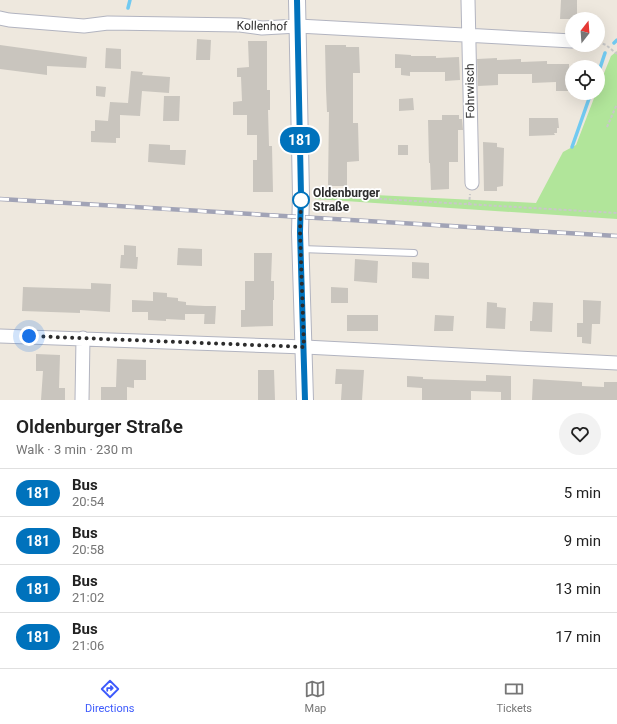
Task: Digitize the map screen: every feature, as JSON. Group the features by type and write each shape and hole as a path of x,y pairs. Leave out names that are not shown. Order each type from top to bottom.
{"street":[{"path":"297,0 305,400"},
{"name":"Fohrwisch","path":"468,0 472,183"},
{"name":"Kollenhof","path":"0,18 84,26 108,23 240,25 262,28 298,26 565,41"},
{"path":"0,336 304,347 617,363"},
{"path":"82,400 83,338"}],"lane":[{"path":"301,249 414,253"}],"path":[{"path":"605,45 617,53"},
{"path":"607,127 617,104"},
{"path":"301,195 617,212"}],"green space":[{"path":"617,51 617,219 315,199 315,192 536,203 563,152 576,145 593,100 605,100 605,71 611,56"}],"building":[{"path":"561,0 577,0 577,12 565,12 565,19 560,19"},
{"path":"197,39 211,40 210,60 196,60"},
{"path":"248,41 267,41 267,90 270,90 270,110 268,110 269,146 272,146 273,192 253,192 253,160 257,160 257,135 247,135 247,115 233,115 233,102 242,101 241,77 237,77 237,68 249,67"},
{"path":"0,45 87,57 86,68 47,66 47,75 0,69"},
{"path":"325,45 346,45 346,47 359,47 360,73 353,73 353,123 358,123 359,161 347,162 347,186 328,186 329,112 327,112"},
{"path":"106,48 121,49 121,69 105,68"},
{"path":"395,54 411,56 436,56 436,58 459,57 460,80 445,81 445,72 410,72 410,76 401,75 401,68 395,68"},
{"path":"477,59 521,59 521,62 547,61 547,64 565,64 565,91 556,91 556,82 532,83 532,74 498,74 498,85 478,86"},
{"path":"131,71 143,72 142,75 170,77 169,93 142,91 140,116 120,115 120,138 116,138 116,143 91,142 91,131 95,131 95,120 108,121 110,102 128,103"},
{"path":"96,86 106,87 105,97 96,96"},
{"path":"164,96 180,96 179,121 163,121"},
{"path":"413,98 414,110 399,111 399,99"},
{"path":"442,115 459,115 459,119 462,119 463,130 458,130 458,162 449,162 449,189 431,190 428,120 442,120"},
{"path":"529,118 558,118 559,128 557,128 557,133 554,133 555,135 529,136"},
{"path":"483,142 497,143 497,147 504,148 503,186 497,187 497,191 484,191"},
{"path":"149,144 170,145 170,150 186,150 185,165 148,162"},
{"path":"398,145 408,145 408,155 398,155"},
{"path":"124,245 136,246 136,257 138,257 137,269 120,268 121,255 124,255"},
{"path":"178,248 202,249 202,266 177,265"},
{"path":"254,253 272,253 271,281 274,281 273,326 241,327 241,310 245,310 245,281 254,281"},
{"path":"355,259 378,261 377,283 354,281"},
{"path":"412,262 429,263 429,279 412,278"},
{"path":"91,283 111,284 110,312 80,310 80,313 22,311 23,287 91,289"},
{"path":"331,287 348,288 348,303 331,303"},
{"path":"153,292 167,293 167,297 178,298 178,301 186,302 186,305 205,306 205,314 185,314 185,320 166,319 166,321 148,320 148,312 132,312 132,300 153,301"},
{"path":"583,300 601,301 600,324 592,324 591,344 582,343 582,337 577,337 577,323 583,323"},
{"path":"487,302 497,303 497,307 506,308 505,329 486,328"},
{"path":"533,302 553,303 552,332 530,331"},
{"path":"205,306 216,306 215,324 204,324"},
{"path":"347,315 378,315 378,331 347,331"},
{"path":"435,315 454,316 453,331 434,331"},
{"path":"36,354 60,355 59,388 65,388 65,400 41,400 43,371 36,371"},
{"path":"117,359 146,360 146,380 134,380 134,388 127,387 127,400 101,400 101,387 116,387"},
{"path":"336,369 364,370 362,400 341,400 342,384 335,384"},
{"path":"258,370 274,370 275,400 258,400"},
{"path":"486,375 511,376 511,400 501,400 501,392 471,391 471,400 422,400 422,388 407,387 407,376 423,377 423,379 486,381"},
{"path":"533,379 582,382 582,386 604,387 604,382 617,382 617,400 532,400"}],"waterway":[{"path":"128,8 130,0"},
{"path":"614,43 617,40"},
{"path":"603,60 605,53"},
{"path":"572,147 589,100"}],"railway":[{"path":"0,199 617,236"}],"bus line":[{"name":"181","path":"297,0 301,195 300,232 305,400"}],"place":[{"name":"Oldenburger Straße","path":"301,200"}],"route":[{"path":"29,336 304,347 300,232 301,200"}]}
